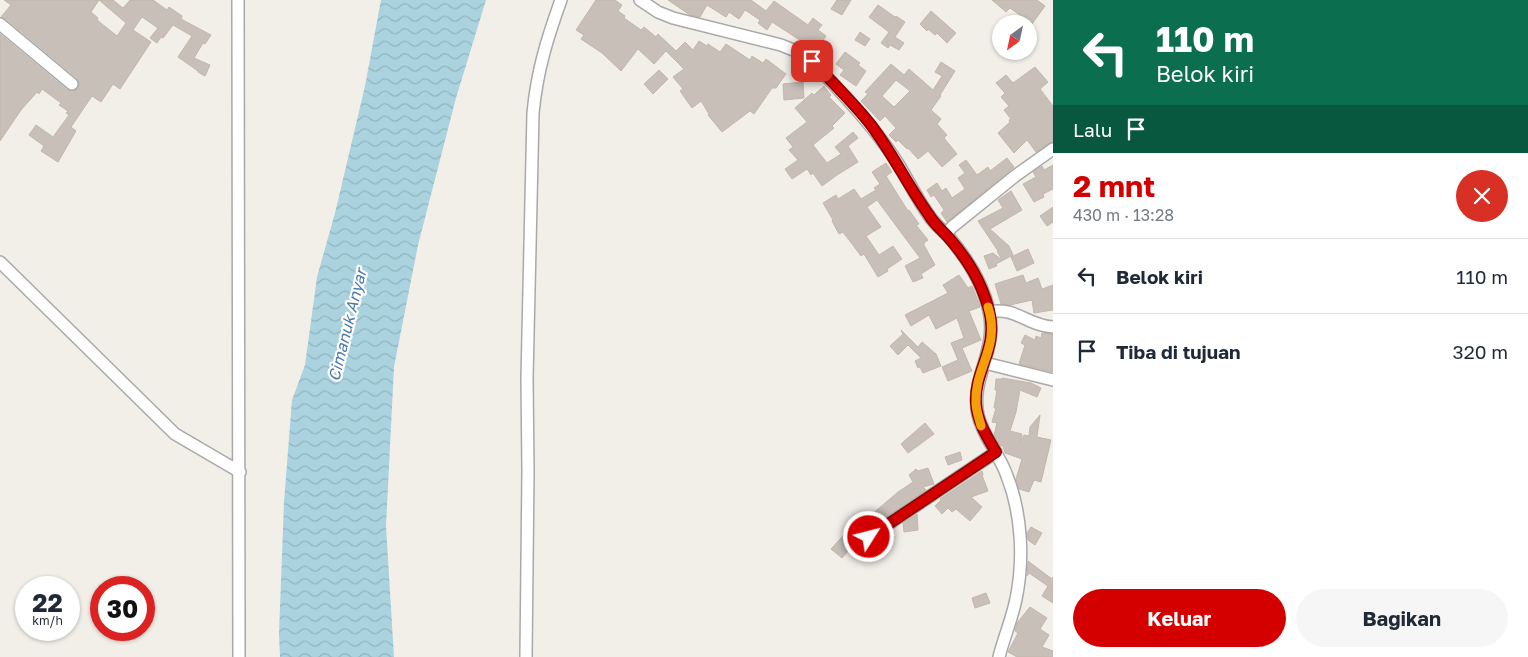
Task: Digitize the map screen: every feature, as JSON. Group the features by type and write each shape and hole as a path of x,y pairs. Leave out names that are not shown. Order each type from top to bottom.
{"street":[{"path":"238,0 239,657"},
{"path":"526,657 528,491 526,378 532,122 538,74 560,0"},
{"path":"640,0 658,12 673,18 781,45 803,54 812,61 870,124 892,155 929,216 968,260 977,277 989,312 992,336 976,391 976,403 983,429 1008,476 1014,499 1020,547 1019,584 999,657"},
{"path":"0,24 72,84"},
{"path":"946,234 1015,176 1053,149"},
{"path":"0,262 176,434 240,472"},
{"path":"989,312 1000,309 1006,310 1039,326 1053,327"},
{"path":"984,363 1053,380"},
{"path":"869,537 996,452"}],"water":[{"name":"Cimanuk Anyar","path":"381,0 486,0 456,98 418,245 394,367 386,526 394,657 280,657 279,634 284,502 292,400 305,365 317,277 335,213 365,86"}],"building":[{"path":"4,0 99,0 113,0 123,8 130,0 153,0 167,10 169,7 182,16 181,19 211,35 205,44 203,43 194,58 210,65 205,76 178,57 192,36 173,25 157,43 150,38 158,28 142,17 133,30 151,42 120,89 113,84 101,102 92,96 71,127 76,131 58,162 41,151 44,146 29,135 36,125 53,137 69,115 66,113 68,111 59,105 61,103 42,89 21,110 0,141 0,34 67,90 75,91 79,85 77,78 5,18 1,17 11,5","holes":["99,0 126,23 117,36 97,20 98,18 91,12"]},
{"path":"596,0 615,0 622,5 618,11 625,16 624,18 641,30 644,27 656,37 658,34 676,51 685,42 693,50 699,41 707,46 708,44 720,52 726,44 750,60 752,56 763,63 766,59 786,74 776,88 772,88 754,114 750,111 722,132 708,115 701,101 692,108 680,91 683,89 673,77 684,69 666,51 654,64 638,49 621,71 602,53 581,39 584,35 576,30"},
{"path":"668,0 751,0 766,11 774,1 808,25 813,18 822,25 818,30 826,36 815,52 772,22 767,30 758,23 760,20 745,10 739,19 729,12 726,17 707,5 700,17 690,15"},
{"path":"837,0 851,0 842,15 831,9"},
{"path":"992,0 1037,0 1045,6 1038,16 1020,15 1010,8 1006,12"},
{"path":"878,5 905,22 895,37 904,43 899,50 890,45 888,48 881,43 889,32 869,17"},
{"path":"931,11 956,33 947,43 937,33 935,35 928,29 927,31 920,24"},
{"path":"860,32 870,39 865,46 855,40"},
{"path":"845,52 860,63 858,65 866,71 856,86 840,75 844,70 836,64"},
{"path":"941,62 955,71 931,110 941,119 937,124 947,135 944,138 957,154 942,167 928,151 918,159 898,140 896,142 889,135 896,128 885,116 880,121 861,101 868,94 865,92 891,64 904,75 909,69 933,90 942,76 935,72","holes":["896,80 910,91 894,107 882,96"]},
{"path":"1035,67 1048,82 1040,89 1053,106 1053,142 1036,152 1027,140 1014,153 998,133 1011,119 1004,110 1009,106 1001,97 1005,93 996,83 1006,75 1013,83"},
{"path":"659,70 668,79 653,94 644,84"},
{"path":"803,82 804,98 784,100 783,84"},
{"path":"824,86 831,95 829,97 845,113 832,126 834,128 813,145 827,163 841,154 835,147 853,132 858,138 848,146 858,162 822,186 813,173 811,175 807,169 792,179 785,169 798,160 789,150 793,147 786,138 807,122 795,108 812,93 814,95"},
{"path":"1007,158 1014,167 947,222 941,213 944,210 934,195 931,197 927,190 937,183 942,191 946,188 952,198 965,189 958,178 965,173 959,165 966,160 977,175 988,167 990,171"},
{"path":"886,163 892,172 886,176 908,211 919,224 916,225 928,240 924,245 935,265 921,274 923,278 913,282 905,266 920,258 877,200 867,207 881,227 866,236 879,255 893,246 902,259 878,277 864,254 861,256 843,232 839,234 823,203 836,195 838,199 854,189 861,199 876,190 874,188 880,184 872,172"},
{"path":"1053,165 1053,189 1043,194 1044,197 1034,202 1023,184 1036,177 1033,172 1042,166 1044,170"},
{"path":"1011,191 1022,210 990,229 1009,246 1013,255 989,269 984,256 993,253 1002,260 978,221 1003,208 998,200"},
{"path":"1053,207 1053,222 1047,226 1040,216"},
{"path":"1028,249 1034,263 1017,271 1011,257"},
{"path":"959,275 968,288 972,286 979,303 980,307 969,311 981,340 962,348 972,371 948,381 942,367 958,360 951,343 964,338 957,318 936,329 929,315 911,326 905,315 948,293 943,285"},
{"path":"1023,275 1026,283 1038,278 1042,289 1053,285 1053,310 1034,313 1032,300 1010,305 1001,304 995,284"},
{"path":"901,330 918,347 922,342 936,354 941,366 923,373 915,361 921,358 908,345 898,355 890,346 903,334"},
{"path":"1042,333 1053,334 1053,372 1019,364 1025,345 1021,343 1025,335 1035,340 1036,336 1041,338"},
{"path":"1002,378 1031,383 1041,388 1037,397 1020,390 1010,431 1022,434 1020,441 1024,435 1029,436 1030,427 1040,415 1037,437 1051,440 1041,482 1034,480 1029,492 1019,489 1016,479 1022,459 1005,453 1003,446 1000,446 994,435 997,423 992,422 996,408 994,408 997,390 995,390 996,379"},
{"path":"925,423 934,434 908,453 901,444"},
{"path":"960,452 962,460 948,465 945,457"},
{"path":"928,468 934,484 923,487 926,490 863,533 863,542 871,544 876,549 868,557 855,543 842,558 831,549 854,524 857,527 898,492 913,482 909,475 916,469 918,471"},
{"path":"982,471 988,491 971,497 982,507 970,521 956,509 952,512 948,508 942,514 935,506 940,499"},
{"path":"917,514 918,530 904,532 903,523"},
{"path":"1031,527 1042,533 1035,545 1028,540 1027,533"},
{"path":"1028,561 1052,579 1053,577 1053,603 1042,596 1048,586 1029,573 1027,576"},
{"path":"986,593 990,603 975,608 972,598"},
{"path":"1030,607 1047,618 1040,629 1049,635 1042,647 1053,651 1053,657 1017,657 1008,652 1018,633 1015,631 1017,623"}],"slow traffic":[{"path":"981,426 978,417 976,391 992,336 988,307"}],"route":[{"path":"812,61 870,124 892,155 929,216 968,260 984,295 991,326 992,336 976,391 976,403 978,417 996,452 869,537"}]}
